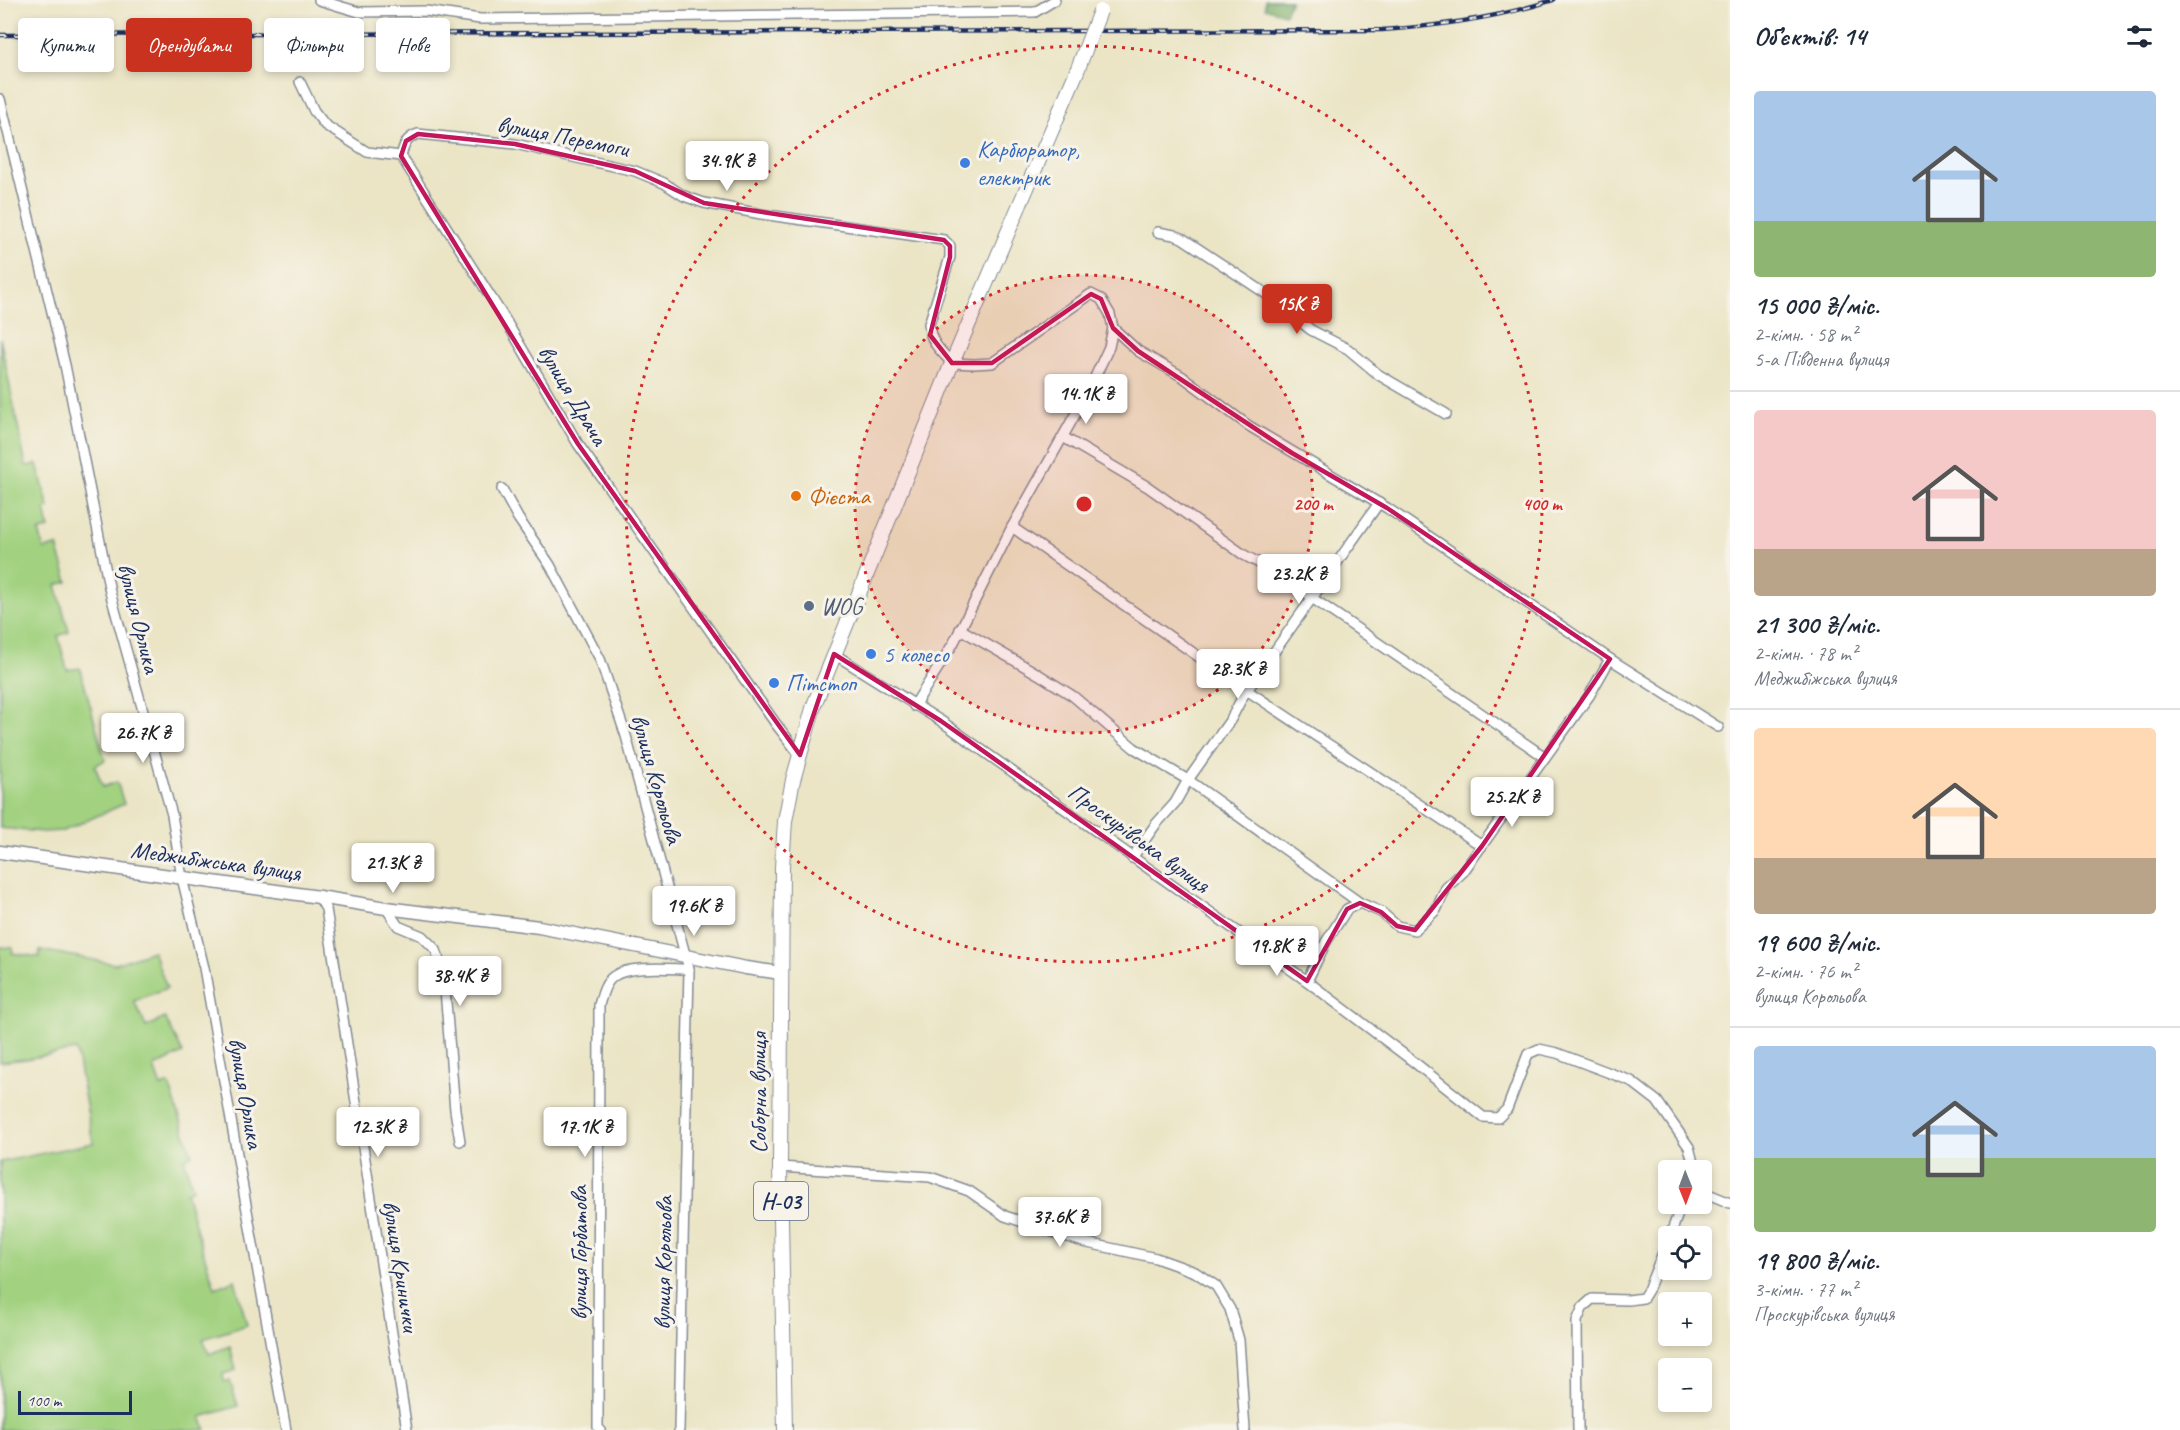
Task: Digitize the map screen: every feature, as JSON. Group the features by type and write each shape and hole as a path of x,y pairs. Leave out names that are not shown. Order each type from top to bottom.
{"main road":[{"name":"Н-03","path":"782,973 782,867 785,821 814,705 952,363 1077,71 1102,5"},
{"name":"Меджибіжська вулиця","path":"0,852 386,908 539,927 782,973"},
{"name":"Соборна вулиця","path":"782,973 780,1167 785,1430"}],"street":[{"path":"319,0 359,12 426,11 489,19 1035,12 1055,0"},
{"path":"300,82 314,111 325,125 367,152 400,156"},
{"name":"вулиця Орлика","path":"0,99 31,218 65,365 110,592 172,815 182,878 204,968 286,1430"},
{"name":"вулиця Перемоги","path":"400,156 410,137 418,134 515,144 635,171 664,183 684,196 704,203 782,217 944,240 950,246 950,257 929,324 930,335 934,343 952,363"},
{"name":"вулиця Драча","path":"400,156 506,321 578,444 800,755"},
{"path":"1158,232 1182,238 1273,298 1311,330 1348,349 1379,375 1446,414"},
{"path":"914,706 960,629 1012,527 1089,390 1109,347 1113,328 1110,314 1101,299 1091,294 992,363 952,363"},
{"path":"1113,328 1138,351 1183,377 1249,426 1379,503 1610,659 1718,727"},
{"path":"1063,437 1148,487 1245,555 1294,582 1311,598 1545,757"},
{"name":"вулиця Корольова","path":"502,489 549,565 600,659 626,736 689,969 679,1430"},
{"path":"1132,858 1156,824 1175,803 1188,780 1311,598 1379,503"},
{"path":"1012,527 1248,691 1482,846"},
{"path":"960,629 1073,696 1134,748 1188,780 1360,903 1382,912 1397,926 1415,930 1436,910 1446,888 1463,873 1589,696 1610,659"},
{"name":"Проскурівська вулиця","path":"834,654 941,722 1306,981 1414,1062 1483,1118 1498,1118 1507,1109 1528,1054 1539,1049 1557,1053 1631,1081 1657,1101 1689,1147 1692,1160"},
{"name":"вулиця Кринички","path":"319,897 326,909 407,1430"},
{"path":"1306,981 1326,942 1347,909 1360,903"},
{"path":"386,908 398,926 422,936 436,950 444,978 455,1110 460,1141"},
{"name":"вулиця Горбатова","path":"600,1430 598,1427 599,1005 604,988 614,976 629,970 689,969"},
{"path":"780,1167 930,1177 969,1191 1005,1215 1083,1242 1156,1258 1195,1272 1216,1286 1230,1309 1239,1340 1245,1430"},
{"path":"1712,1196 1730,1203"},
{"path":"1578,1430 1577,1321 1583,1306 1592,1299 1643,1298 1658,1265"}],"highlighted area":[{"path":"418,134 515,144 635,171 704,203 944,240 950,246 950,257 930,335 952,363 992,363 1091,294 1101,299 1113,328 1138,351 1292,453 1387,508 1610,659 1482,846 1415,930 1397,926 1381,912 1360,903 1347,909 1307,981 941,721 834,654 800,755 578,444 401,156 406,141"}],"green space":[{"path":"1265,0 1291,0 1285,14 1265,8"},
{"path":"0,338 26,466 37,464 49,508 45,509 49,528 39,532 44,549 57,546 68,582 56,585 69,632 58,636 67,670 80,668 105,760 95,766 103,787 117,782 124,804 63,831 43,832 0,828"},
{"path":"0,947 13,948 12,953 39,957 40,950 115,964 153,951 167,988 134,1001 146,1027 165,1018 183,1053 154,1067 161,1087 169,1084 192,1155 184,1159 193,1189 186,1192 215,1288 235,1280 247,1325 203,1339 209,1354 230,1346 236,1370 223,1374 224,1382 230,1381 238,1406 201,1417 206,1430 0,1430 0,1162 93,1143 76,1050 0,1062"}],"railway":[{"path":"0,35 1382,30 1469,20 1511,12 1553,0"}],"place":[{"name":"Карбюратор, електрик","path":"965,163"},
{"name":"Фієста","path":"796,496"},
{"name":"WOG","path":"809,606"},
{"name":"5 колесо","path":"871,654"},
{"name":"Пітстоп","path":"774,683"}]}
